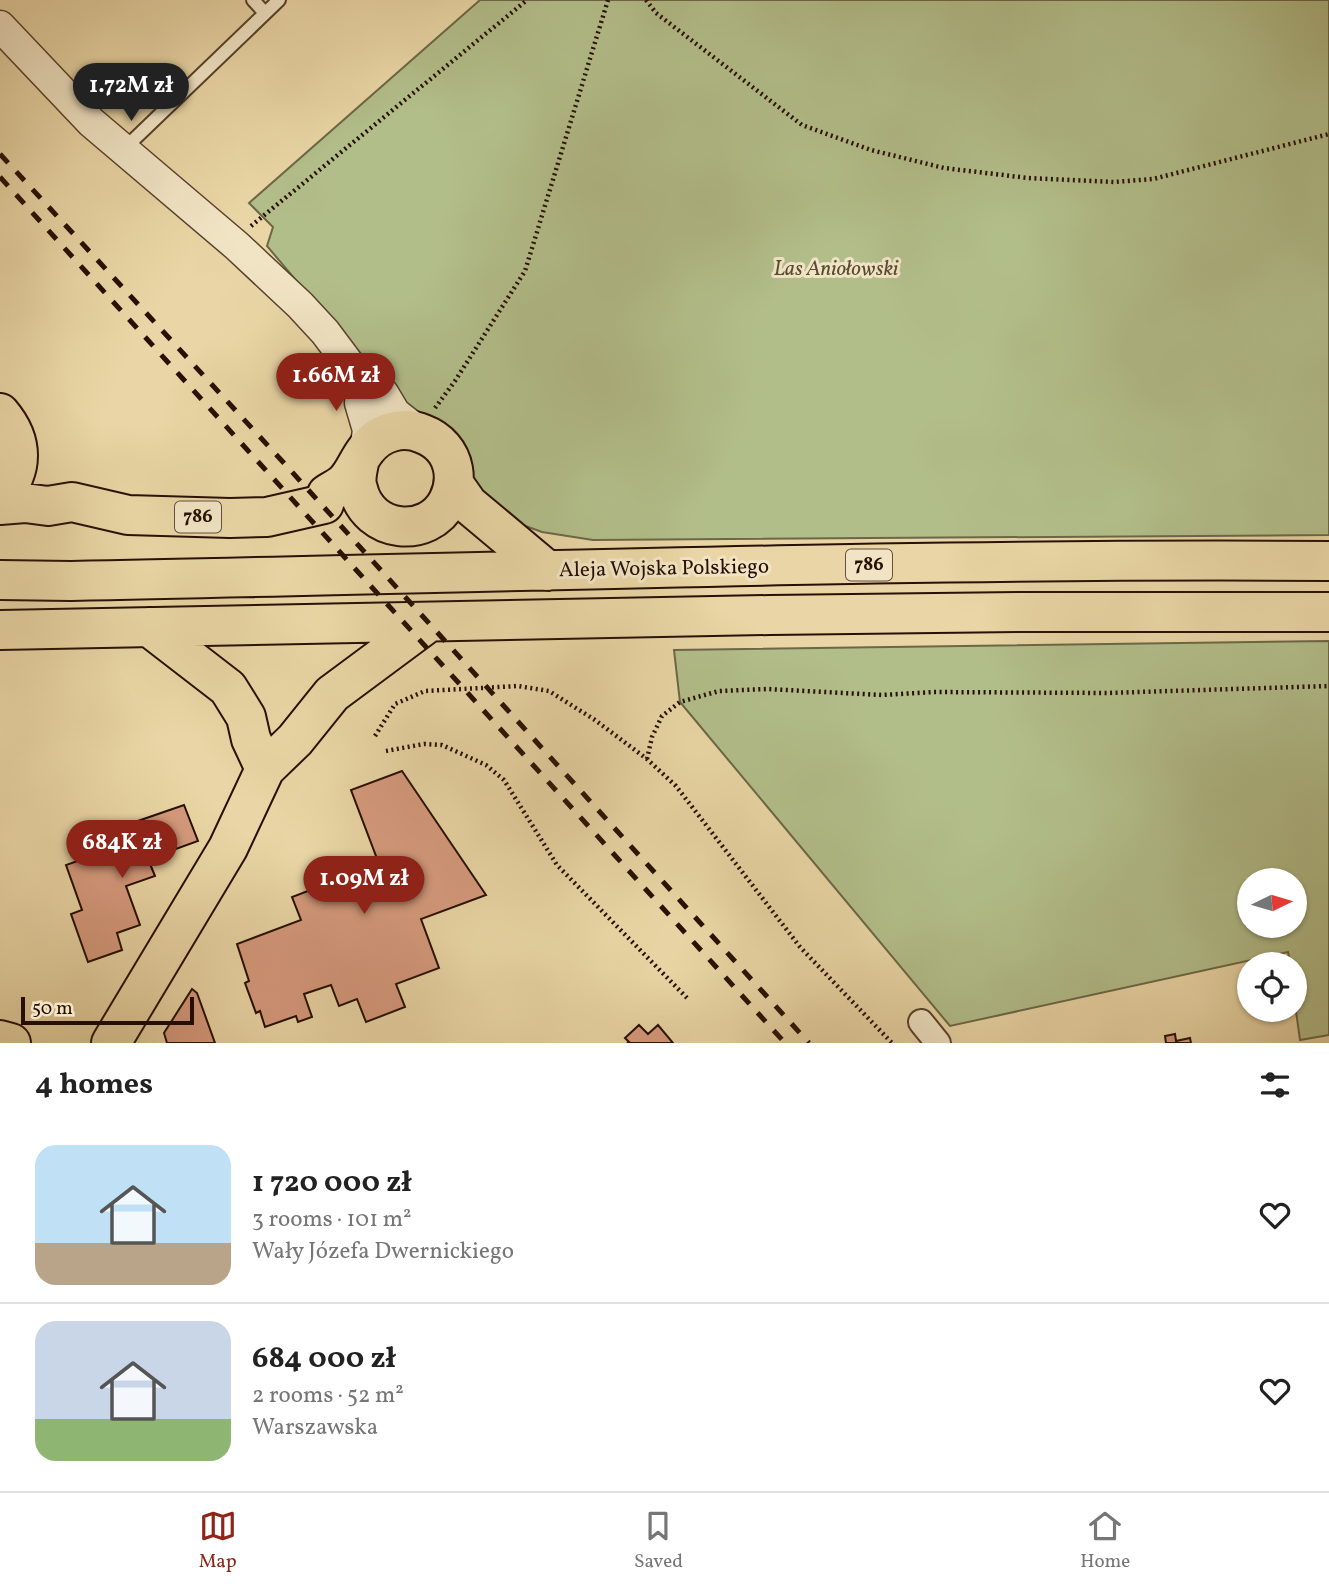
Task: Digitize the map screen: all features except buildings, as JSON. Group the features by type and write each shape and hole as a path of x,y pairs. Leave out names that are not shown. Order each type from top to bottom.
{"main road":[{"path":"0,413 10,425 19,456 10,485 0,498"},
{"path":"324,504 327,494 344,483 373,442 394,431 418,432 438,442 446,451 454,472 454,484 468,504 548,571"},
{"path":"19,456 72,502"},
{"path":"362,457 356,475 357,488 369,512"},
{"name":"786","path":"0,505 25,503 48,506 72,502 128,515 230,518 267,517 324,504 331,511 369,512 390,525 402,527 426,523 437,516 451,496 454,484"},
{"name":"Aleja Wojska Polskiego","path":"0,580 84,581 1189,560 1329,561"},
{"path":"0,630 770,615 1329,612"},
{"path":"110,1041 228,848 265,769 295,740 332,694 429,622"},
{"path":"149,627 228,688 246,717 251,739 265,769"},
{"path":"0,1042 11,1043"}],"street":[{"path":"0,26 91,122 237,246 300,305 325,332 361,380 383,393 395,412 418,432"},
{"path":"361,380 360,403 368,430 362,457"},
{"path":"921,1022 939,1043"}],"lane":[{"path":"253,0 265,13"},
{"path":"124,149 279,0"}],"path":[{"path":"237,246 252,225 527,0"},
{"path":"418,432 454,382 525,271 608,0"},
{"path":"646,0 656,13 802,125 871,150 944,168 1040,179 1114,182 1153,179 1329,134"},
{"path":"375,736 395,704 425,691 518,686 549,691 595,720 676,786 800,947 891,1043"},
{"path":"647,760 652,737 662,716 680,702 719,691 767,689 882,695 934,692 1107,693 1329,686"},
{"path":"386,751 424,744 442,745 486,765 504,780 557,865 689,1000"}],"green space":[{"name":"Las Aniołowski","path":"480,0 1329,0 1329,535 593,540 542,532 498,516 267,246 273,227 249,203"},
{"path":"1329,641 1329,1035 1300,1040 1298,1022 1307,1022 1307,952 1237,952 1237,963 950,1026 680,702 674,650"}],"railway":[{"path":"0,154 809,1043"},
{"path":"0,177 785,1043"}]}
